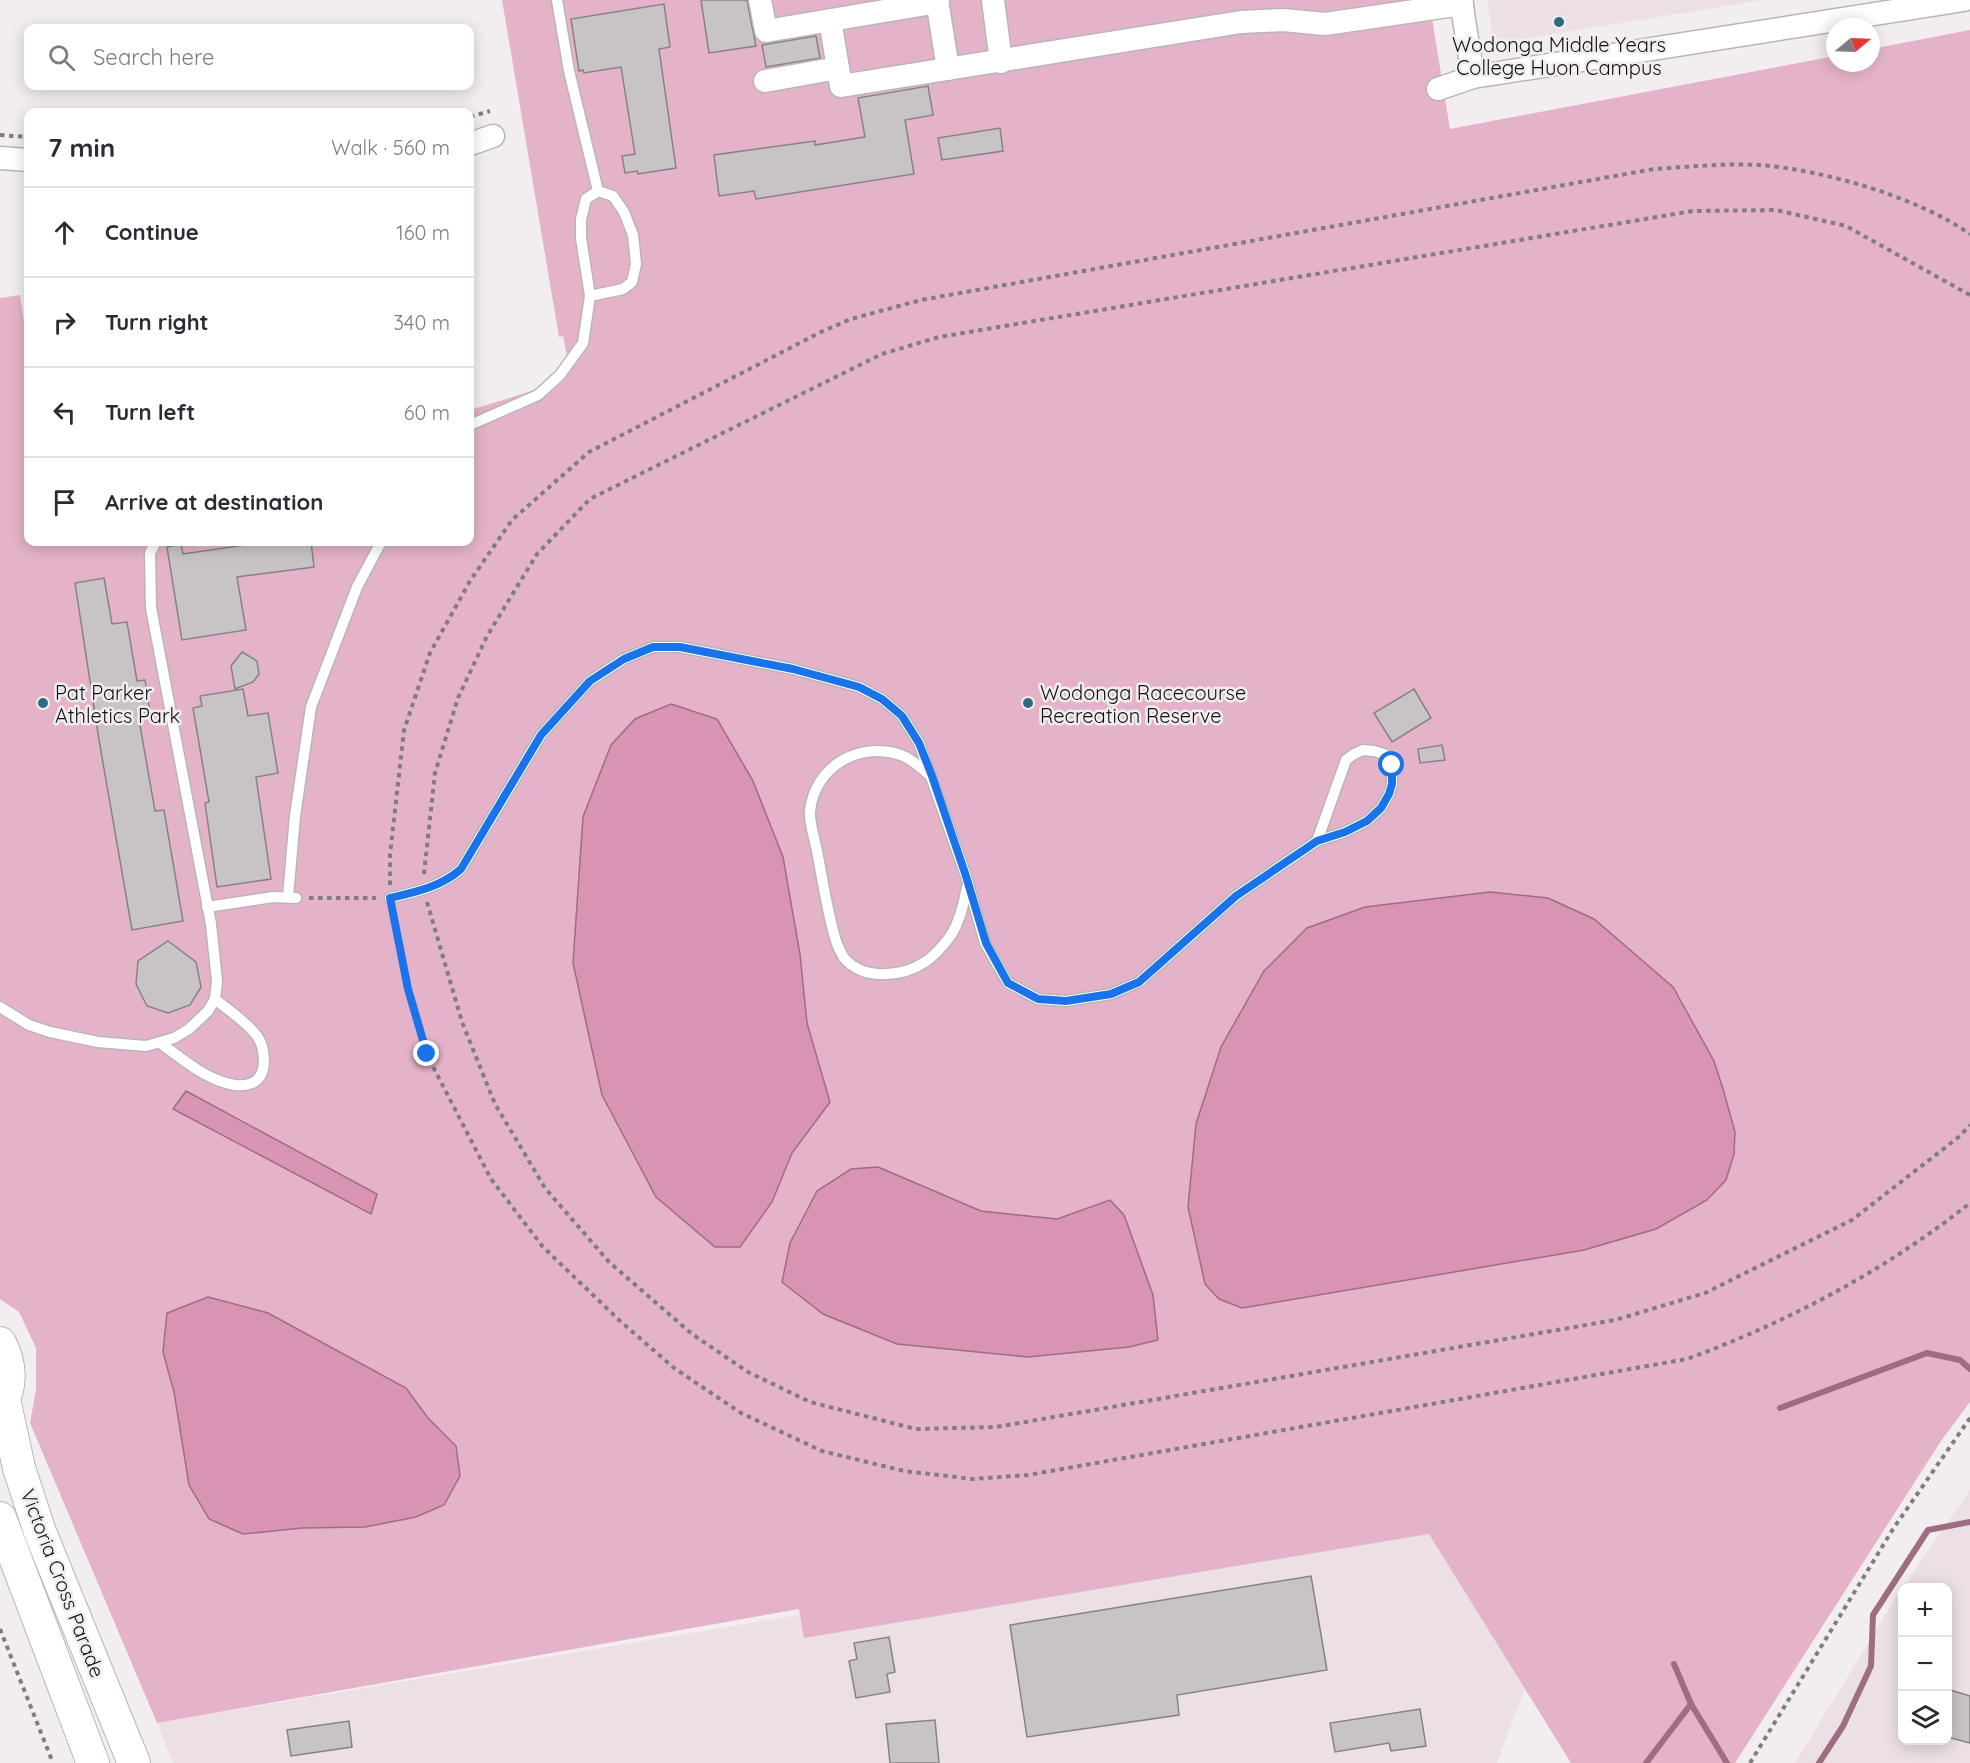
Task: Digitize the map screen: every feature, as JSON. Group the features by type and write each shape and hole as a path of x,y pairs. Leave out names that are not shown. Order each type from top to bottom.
{"main road":[{"path":"0,1343 8,1361 9,1380 2,1402"},
{"name":"Victoria Cross Parade","path":"2,1402 19,1468 40,1532 134,1763"},
{"name":"Victoria Cross Parade","path":"0,1518 93,1763"}],"street":[{"path":"760,0 766,31 938,1 948,69"},
{"path":"993,0 1001,62"},
{"path":"1438,89 1473,77 1964,0"},
{"path":"830,20 841,87 1241,22 1283,20 1325,24 1462,2 1473,77"},
{"path":"765,81 838,68"},
{"path":"474,143 493,136"},
{"path":"0,158 24,160"}],"lane":[{"path":"557,0 569,71 598,192"},
{"path":"474,423 538,395 560,375 583,344 590,296 581,238 581,219 586,199 598,192 613,196 624,212 633,235 636,264 632,282 622,289 590,296"},
{"path":"0,1007 29,1025 50,1032 98,1042 146,1046 174,1038 199,1022 215,999 217,981 207,907 151,608 150,553 154,546"},
{"path":"207,907 273,897 292,898 297,804 312,707 357,587 379,546"},
{"path":"390,898 423,890 449,879 461,869 541,735 590,681 624,659 653,647 680,647 714,653 793,669 859,687 882,699 902,716 919,743 932,776 986,943 1008,983 1038,999 1066,1001 1111,994 1139,982 1236,896 1317,841 1345,832 1367,821 1381,808 1392,784 1392,765 1384,754 1363,750 1346,760 1317,841"},
{"path":"932,776 903,756 868,751 852,754 838,764 823,777 813,792 810,814 832,929 843,956 853,966 866,972 882,975 909,970 926,962 951,935 963,906 968,884"},
{"path":"160,1043 214,1079 243,1086 256,1081 263,1071 262,1043 256,1033 215,999"}],"path":[{"path":"474,116 490,111"},
{"path":"0,135 24,137"},
{"path":"1970,234 1950,220 1837,177 1759,165 1654,169 921,300 851,319 821,332 589,452 512,520 470,580 430,653 404,730 390,855 390,898 408,989 427,1054 490,1179 543,1247 619,1320 674,1368 741,1413 822,1451 904,1472 973,1479 1028,1475 1687,1359 1726,1345 1826,1297 1931,1233 1970,1203"},
{"path":"1970,295 1846,226 1776,210 1693,211 939,337 882,354 590,499 537,554 487,636 458,698 435,773 423,890 462,1022 495,1104 545,1188 609,1263 692,1334 748,1372 810,1402 915,1429 996,1427 1615,1320 1705,1293 1852,1220 1960,1136 1970,1125"},
{"path":"292,898 390,898"},
{"path":"1750,1763 1893,1529 1970,1418"},
{"path":"0,1629 53,1763"}],"shaded area":[{"name":"Wodonga Racecourse Recreation Reserve","path":"502,0 1429,0 1450,129 1826,58 1826,72 1880,72 1880,47 1970,30 1970,1402 1941,1441 1735,1763 1571,1763 1429,1534 804,1638 799,1609 157,1723 30,1423 36,1389 36,1348 19,1312 0,1299 0,298 20,295 24,321 24,546 474,546 474,409 545,387 568,361 563,336 559,337"},
{"name":"Wodonga Middle Years College Huon Campus","path":"1487,0 1762,0 1494,44"},
{"path":"671,704 717,719 753,781 783,857 800,954 807,1023 830,1102 792,1153 772,1202 740,1247 715,1247 656,1197 602,1095 573,963 583,817 611,745 635,719"},
{"path":"1490,892 1548,898 1594,919 1673,987 1714,1061 1735,1132 1734,1154 1726,1180 1707,1200 1656,1229 1584,1250 1242,1308 1219,1299 1205,1284 1188,1207 1196,1124 1221,1047 1264,971 1307,928 1365,907"},
{"path":"186,1091 377,1194 371,1214 173,1109"},
{"path":"878,1167 981,1211 1057,1219 1110,1200 1124,1215 1153,1295 1158,1340 1129,1347 1028,1357 897,1344 823,1314 782,1282 790,1243 817,1191 851,1169"},
{"path":"208,1297 268,1313 406,1388 428,1418 456,1446 460,1476 444,1505 416,1517 365,1527 302,1528 243,1534 209,1519 189,1485 174,1392 163,1352 167,1313"},
{"path":"1970,1490 1970,1763 1795,1763 1898,1595 1898,1745 1952,1745 1952,1583 1906,1583"},
{"path":"1467,1502 1531,1672 1497,1763 173,1763 157,1723"}],"building":[{"path":"701,0 747,0 756,46 709,53"},
{"path":"664,4 670,47 659,49 676,168 638,174 637,171 625,173 622,156 635,154 621,67 584,73 583,70 579,71 571,19"},
{"path":"816,36 820,58 766,67 762,45"},
{"path":"928,86 933,115 905,120 914,174 756,199 754,191 719,196 714,155 815,141 815,145 865,137 858,98"},
{"path":"1000,128 1003,151 942,160 938,138"},
{"path":"181,546 183,554 239,546 311,546 314,567 237,577 246,630 182,640 167,547"},
{"path":"104,578 112,624 127,622 137,681 145,680 150,712 138,714 155,811 164,810 183,921 132,930 75,583"},
{"path":"242,652 257,661 259,674 253,682 235,689 231,666"},
{"path":"243,689 248,716 268,713 278,773 256,777 271,879 217,887 205,803 209,802 193,708 202,706 200,696"},
{"path":"1414,689 1431,718 1392,742 1374,713"},
{"path":"1442,745 1445,760 1420,763 1418,749"},
{"path":"168,941 196,962 201,987 190,1005 168,1013 147,1006 136,984 138,961"},
{"path":"1311,1576 1327,1670 1177,1695 1179,1715 1027,1737 1010,1625"},
{"path":"889,1637 895,1672 887,1674 890,1692 856,1698 849,1661 857,1659 854,1643"},
{"path":"1952,1691 1970,1696 1970,1743 1952,1738"},
{"path":"1420,1709 1426,1746 1391,1751 1389,1743 1335,1752 1330,1723"},
{"path":"935,1720 939,1763 890,1763 886,1724"},
{"path":"349,1721 352,1747 291,1756 287,1730"}],"waterway":[{"path":"1780,1408 1927,1353 1960,1360 1970,1369"},
{"path":"1819,1763 1843,1726 1871,1666 1873,1615 1928,1530 1970,1522"},
{"path":"1674,1664 1691,1704 1727,1763"},
{"path":"1646,1763 1691,1704"}],"place":[{"name":"Wodonga Middle Years College Huon Campus","path":"1559,22"},
{"name":"Pat Parker Athletics Park","path":"43,703"},
{"name":"Wodonga Racecourse Recreation Reserve","path":"1028,703"}],"route":[{"path":"427,1054 408,989 390,898 423,890 449,879 461,869 541,735 590,681 624,659 653,647 680,647 793,669 859,687 882,699 902,716 919,743 932,776 986,943 1008,983 1038,999 1066,1001 1111,994 1139,982 1236,896 1317,841 1345,832 1367,821 1381,808 1389,794 1392,784 1392,765"}]}
